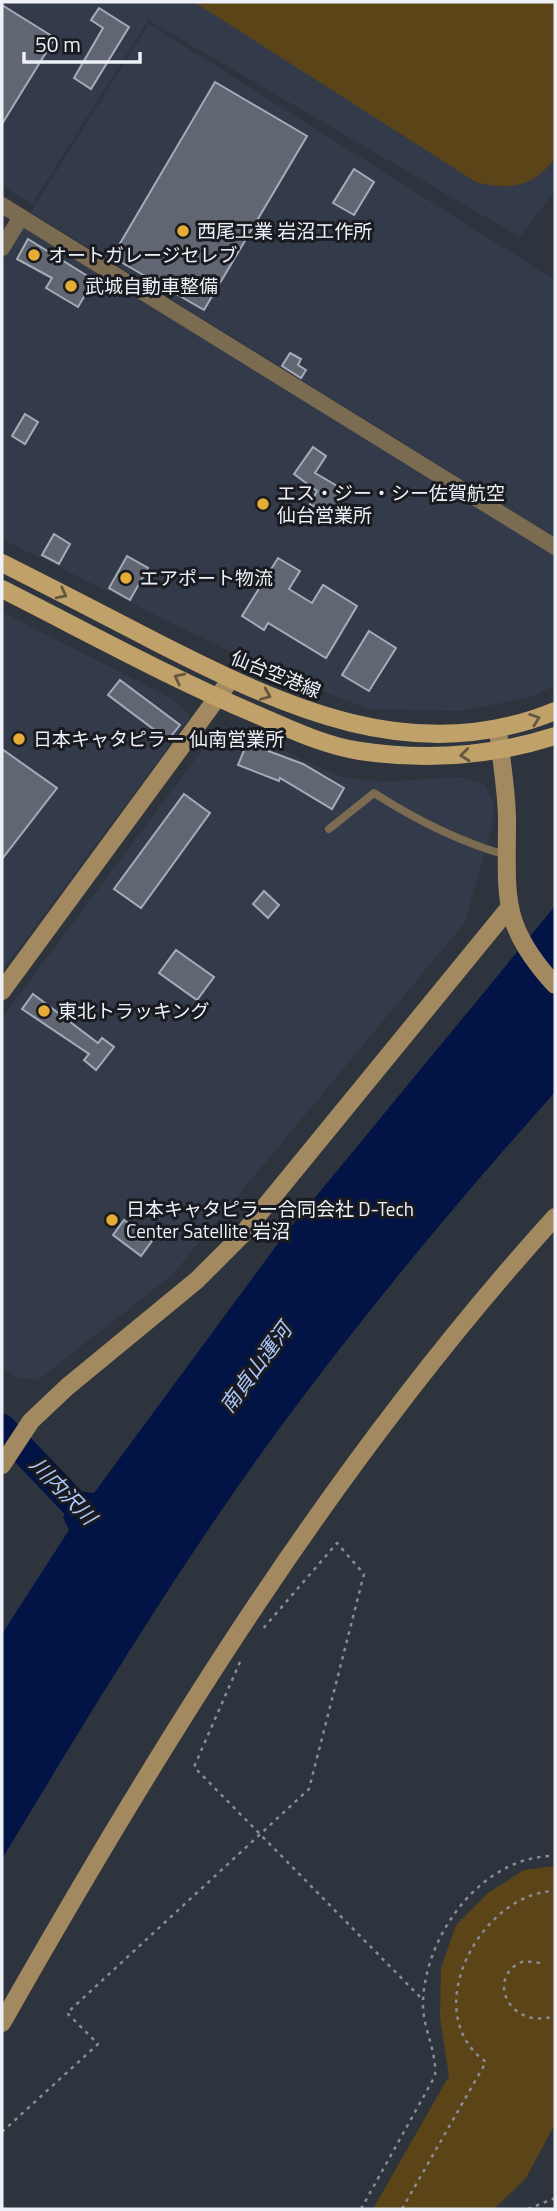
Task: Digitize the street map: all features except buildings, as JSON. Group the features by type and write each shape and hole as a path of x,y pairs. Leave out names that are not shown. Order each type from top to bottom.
{"main road":[{"name":"仙台空港線","path":"2,563 232,679 291,705 356,726 407,734 498,730 555,711"},
{"path":"2,589 219,698 323,741 358,751 407,757 460,756 500,750 555,736"}],"street":[{"path":"2,205 555,547"},
{"path":"2,248 21,217"},
{"path":"2,991 232,679"},
{"path":"498,730 507,819 509,908 513,927 530,957 555,985"},
{"path":"2,1465 31,1422 67,1387 197,1280 242,1236 509,908"},
{"path":"2,2023 108,1840 232,1638 373,1437 495,1285 555,1217"}],"lane":[{"path":"329,829 373,793 416,820 456,839 506,855"}],"path":[{"path":"2,2132 98,2044 67,2013 309,1790 364,1574 337,1544 256,1636"},
{"path":"242,1658 194,1767 423,2000"},
{"path":"361,2209 435,2076 436,2063 423,2000 429,1963 445,1926 460,1906 491,1876 517,1861 555,1857"},
{"path":"402,2209 486,2062 467,2043 460,2022 457,1998 467,1956 501,1911 525,1895 555,1891"},
{"path":"540,1963 524,1961 513,1968 506,1984 506,2000 512,2010 527,2017 555,2016"},
{"path":"528,2209 555,2198"}],"shaded area":[{"path":"2,2 555,2 555,190 520,237 148,20 32,204 2,185"},
{"path":"194,2 555,2 555,159 538,176 520,184 499,186 476,182"},
{"path":"149,24 555,280 555,537 31,212"},
{"path":"23,226 555,555 555,685 531,697 461,711 369,709 269,671 2,539 2,260"},
{"path":"2,612 169,697 191,716 2,971"},
{"path":"218,729 239,730 341,777 382,782 461,777 485,785 494,805 492,827 465,922 172,1275 38,1380 18,1378 2,1369 2,1018"},
{"path":"555,1866 555,2124 526,2178 494,2209 373,2209 449,2076 440,2018 441,1968 456,1925 488,1893 524,1870"}],"water":[{"name":"南貞山運河","path":"555,906 555,1092 402,1271 258,1458 158,1606 2,1859 2,1634 69,1530 63,1517 79,1491 94,1493 285,1234"}],"waterway":[{"name":"川内沢川","path":"2,1428 99,1530"}],"place":[{"name":"西尾工業 岩沼工作所","path":"183,231"},
{"name":"オートガレージセレブ","path":"34,255"},
{"name":"武城自動車整備","path":"71,286"},
{"name":"エス・ジー・シー佐賀航空 仙台営業所","path":"263,504"},
{"name":"エアポート物流","path":"126,578"},
{"name":"日本キャタピラー 仙南営業所","path":"19,739"},
{"name":"東北トラッキング","path":"44,1011"},
{"name":"日本キャタピラー合同会社 D-Tech Center Satellite 岩沼","path":"112,1220"}]}
